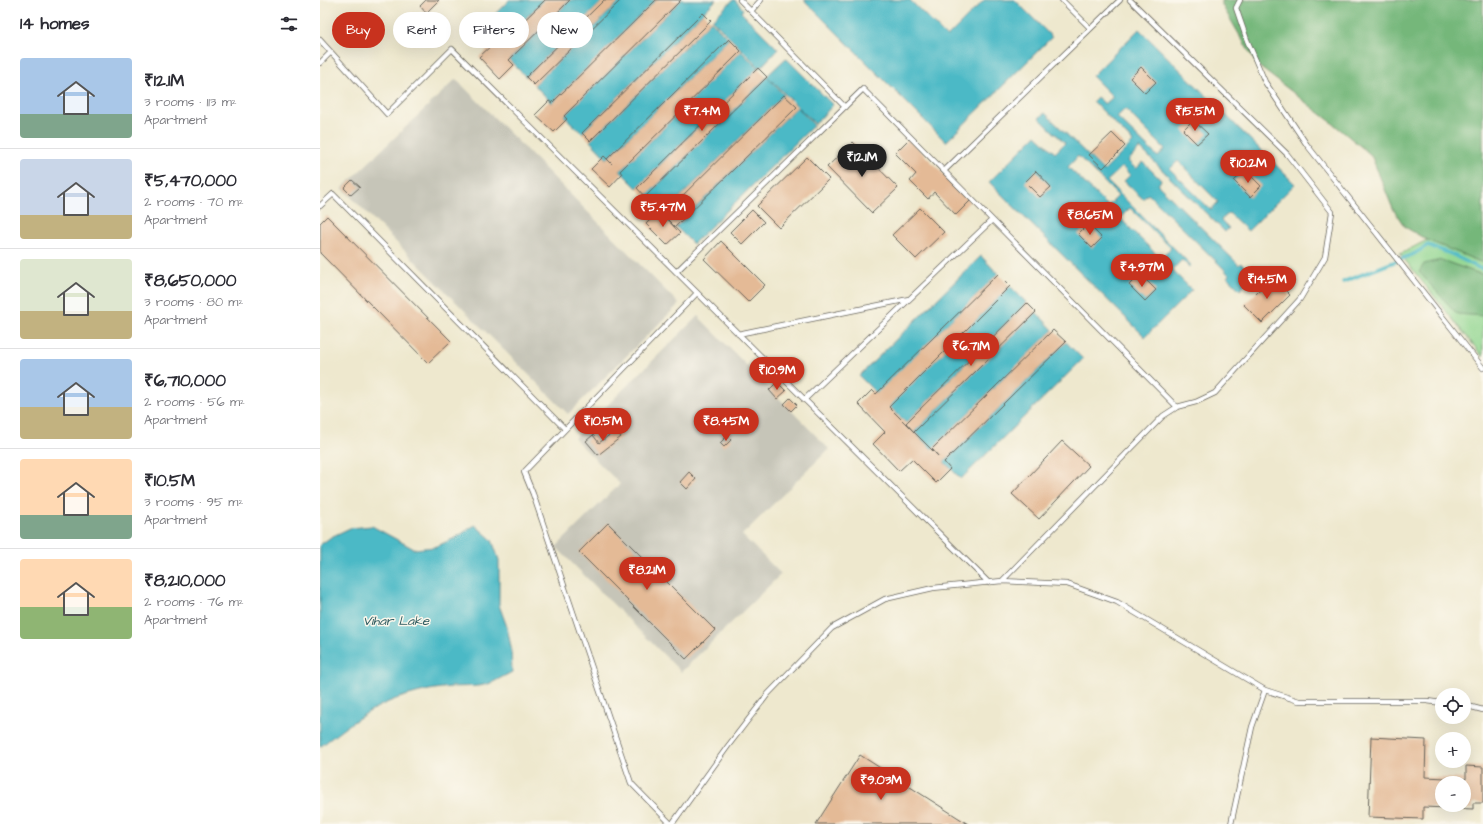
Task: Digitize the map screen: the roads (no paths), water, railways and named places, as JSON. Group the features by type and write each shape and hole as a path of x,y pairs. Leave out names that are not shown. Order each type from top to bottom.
{"lane":[{"path":"740,0 845,107"},
{"path":"751,11 762,0"},
{"path":"1062,0 1090,28"},
{"path":"944,171 1120,0"},
{"path":"1002,582 1163,416 1177,407 1196,402 1215,393 1300,299 1325,257 1332,212 1287,154 1130,0"},
{"path":"1240,0 1236,8 1265,82 1306,144 1483,368"},
{"path":"320,40 387,114 452,49 989,583"},
{"path":"320,63 331,52"},
{"path":"676,272 863,89 1177,407"},
{"path":"320,206 332,194 565,429"},
{"path":"804,400 992,220"},
{"path":"697,293 524,472 533,494 631,783 672,824 728,746 768,694 832,628 885,599 933,588 1002,582 1067,584 1117,602 1265,690 1299,702 1435,702"},
{"path":"738,334 909,299"},
{"path":"1231,824 1252,728 1265,690"},
{"path":"1471,707 1483,710"}],"water":[{"path":"509,0 544,0 529,15 529,12 497,12"},
{"path":"570,0 604,0 592,12 558,12"},
{"path":"621,0 656,0 552,103 534,85 572,48 593,48 593,27"},
{"path":"681,0 716,0 582,133 564,116"},
{"path":"733,0 735,0 743,9 741,12 778,49 760,68 712,20"},
{"path":"804,0 910,0 947,37 984,0 1015,0 1052,37 946,142"},
{"path":"711,21 729,39 607,159 590,141"},
{"path":"1139,29 1295,184 1248,231 1229,213 1221,220 1229,228 1225,232 1140,148 1128,161 1136,169 1143,162 1161,180 1158,185 1239,265 1241,263 1254,276 1240,290 1227,277 1229,275 1224,269 1148,194 1143,199 1124,181 1130,175 1122,167 1107,181 1191,265 1189,267 1182,260 1172,270 1192,290 1145,337 989,182 1036,135 1055,153 1065,143 1039,118 1045,113 1104,171 1133,142 1093,101 1097,97 1105,104 1113,97 1092,76","holes":["1125,109 1165,149 1158,157 1117,117","1078,156 1118,196 1108,206 1068,167","1178,161 1218,202 1211,210 1170,169","1130,208 1171,248 1161,259 1120,218"]},
{"path":"537,32 537,48 555,48 526,77 509,60 521,48 529,48 529,40"},
{"path":"741,51 758,68 637,188 620,171"},
{"path":"786,58 833,105 815,124 767,76"},
{"path":"767,77 784,95 663,214 645,197"},
{"path":"797,107 814,125 693,244 676,227"},
{"path":"981,256 998,274 877,394 859,376"},
{"path":"1010,286 1027,303 906,423 889,406"},
{"path":"1036,312 1053,330 932,449 914,432"},
{"path":"1066,342 1083,359 961,479 944,462"},
{"name":"Vihar Lake","path":"475,525 492,540 499,560 499,605 507,627 511,647 512,672 488,684 435,689 396,699 362,716 320,747 320,545 331,537 350,528 372,526 414,549 435,547 457,537"}],"waterway":[{"path":"1343,282 1414,254 1428,245 1451,254 1483,270"}]}
